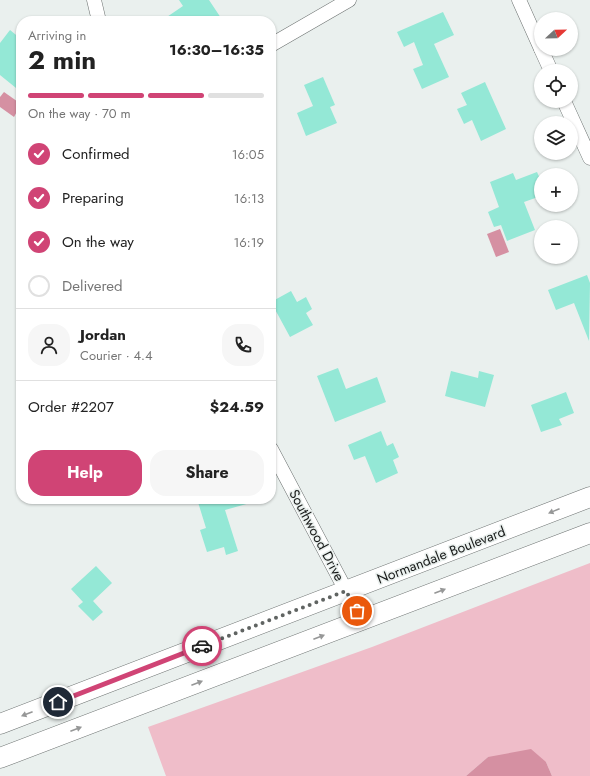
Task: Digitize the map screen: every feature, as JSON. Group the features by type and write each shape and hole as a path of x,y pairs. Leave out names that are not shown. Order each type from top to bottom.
{"main road":[{"name":"Normandale Boulevard","path":"0,724 590,497"},
{"path":"0,758 590,533"}],"street":[{"path":"94,0 98,16"},
{"path":"276,42 349,0"},
{"path":"519,0 534,33"},
{"path":"567,108 590,158"},
{"name":"Southwood Drive","path":"276,458 362,621"}],"shaded area":[{"path":"4,92 16,100 16,113 14,117 0,107 0,97"},
{"path":"500,229 509,252 496,257 487,234"},
{"path":"590,563 590,776 552,776 546,762 488,757 466,776 166,776 148,727 372,647"},
{"path":"531,749 546,762 552,776 466,776 488,757"}],"building":[{"path":"179,0 209,0 220,16 168,16 183,6"},
{"path":"443,12 454,35 434,44 449,77 422,89 413,69 423,65 414,42 404,47 397,32"},
{"path":"10,30 16,35 16,88 0,75 0,43"},
{"path":"323,77 335,105 330,107 337,123 306,136 297,113 313,106 304,85"},
{"path":"485,82 506,129 481,141 472,120 464,124 457,109 467,105 461,93"},
{"path":"513,173 516,180 534,173 534,198 524,202 534,230 507,241 501,225 494,227 488,212 499,207 490,182"},
{"path":"587,275 590,283 589,341 574,303 556,310 548,290"},
{"path":"291,291 297,302 306,297 312,309 306,313 313,325 290,337 276,311 276,299"},
{"path":"338,368 346,389 377,377 386,402 335,422 317,376"},
{"path":"451,371 478,378 479,371 494,375 485,407 445,396"},
{"path":"566,392 574,413 559,419 562,425 541,432 531,405"},
{"path":"381,431 387,446 393,443 399,457 393,460 398,473 376,483 365,456 354,460 348,445"},
{"path":"199,504 246,504 225,510 238,551 226,555 224,547 207,552 200,530 206,528"},
{"path":"96,566 112,583 93,601 103,612 93,621 78,606 83,602 71,589"}],"way so far":[{"path":"202,646 346,591 357,611"}],"route":[{"path":"58,702 202,646"}]}
